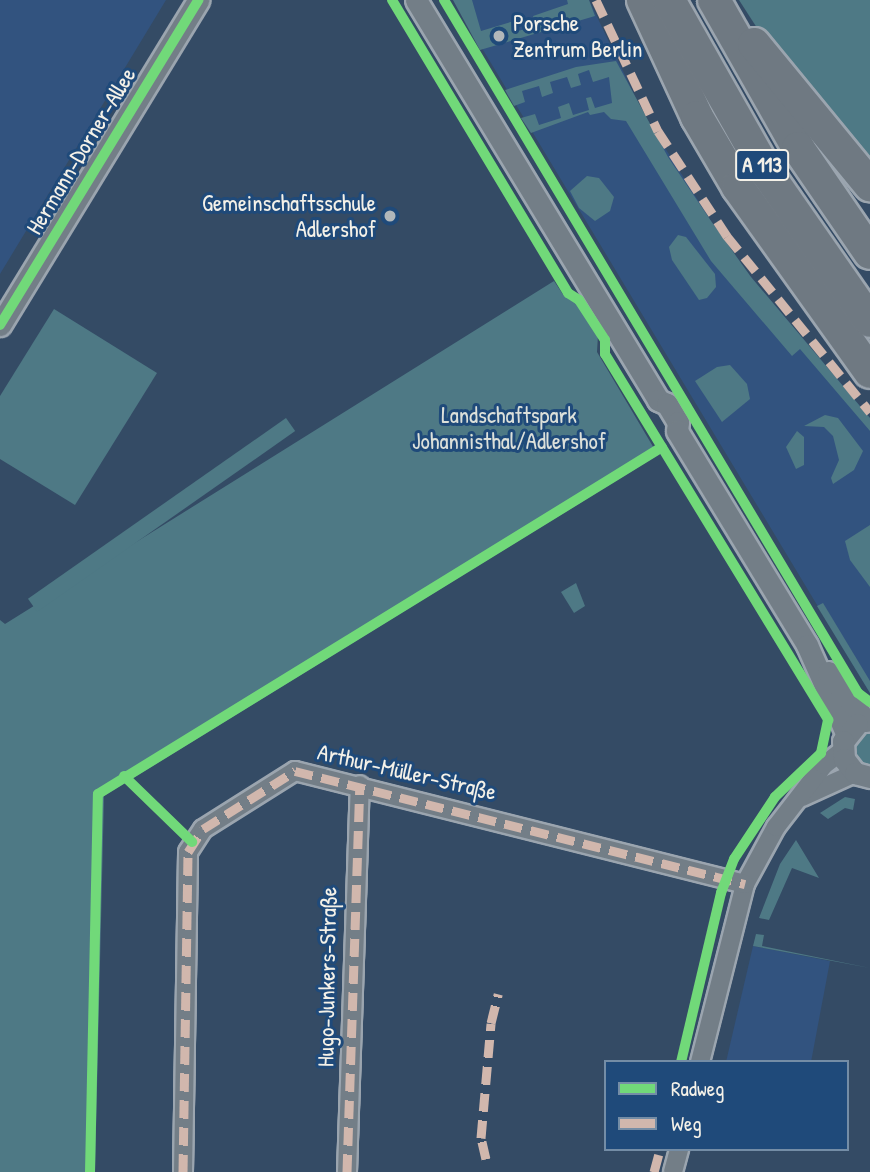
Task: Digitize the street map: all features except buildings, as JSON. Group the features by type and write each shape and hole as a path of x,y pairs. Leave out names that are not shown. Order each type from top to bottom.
{"highway":[{"path":"643,0 681,85 738,187 870,372"},
{"name":"A 113","path":"669,0 760,162 870,321"},
{"path":"717,6 759,49 870,185"},
{"name":"A 113","path":"717,6 798,148 870,253"}],"street":[{"name":"Hermann-Dorner-Allee","path":"0,324 198,0"},
{"path":"415,0 437,30 658,400 661,416 677,431 807,645 868,721 844,742 824,765 763,845 745,884 701,1060"},
{"path":"424,0 437,30"},
{"path":"802,797 862,775 844,742 807,645"},
{"name":"Arthur-Müller-Straße","path":"183,1172 192,842 203,829 295,771 360,785 745,884"},
{"name":"Hugo-Junkers-Straße","path":"347,1172 360,785"},
{"path":"673,1172 678,1151"}],"shaded area":[{"path":"0,0 166,0 0,274"},
{"path":"453,0 589,0 643,113 711,221 751,277 870,418 870,693"},
{"path":"753,946 830,961 811,1060 726,1060"}],"green space":[{"path":"453,0 472,0 481,31 514,21 518,31 535,26 533,16 568,4 567,0 589,0 595,16 480,50"},
{"path":"739,0 870,0 870,167 770,48"},
{"path":"616,61 668,157 711,221 751,277 870,418 870,431 800,349 792,356 711,261 626,121 611,119 604,112 590,115 588,112 531,133 521,118 535,114 539,125 561,118 558,107 569,103 573,115 589,110 586,98 591,97 595,108 612,103 609,77 593,82 589,70 578,74 581,85 571,88 567,77 550,82 553,93 542,97 539,86 522,91 525,102 514,106 505,90 576,67"},
{"path":"587,176 599,178 614,197 610,211 595,221 579,208 570,191"},
{"path":"678,235 686,237 715,274 716,287 707,298 699,300 672,260 669,247"},
{"name":"Landschaftspark Johannisthal/Adlershof","path":"554,281 564,296 579,305 598,335 597,352 658,455 104,796 95,1172 0,1172 0,620 5,624"},
{"path":"54,309 157,373 75,505 0,459 0,396"},
{"path":"730,365 747,384 750,399 722,422 695,381 717,367"},
{"path":"825,415 838,418 863,451 854,470 833,484 831,478 839,460 833,436 824,427 804,426"},
{"path":"286,418 295,431 37,612 28,599"},
{"path":"797,431 804,437 804,465 796,469 786,447"},
{"path":"870,525 870,587 850,560 845,541"},
{"path":"576,583 585,606 574,613 561,592"},
{"path":"823,603 870,681 870,693 817,606"},
{"path":"870,730 870,766 859,763 852,752 854,739"},
{"path":"845,797 855,799 853,810 845,808 828,819 820,813"},
{"path":"796,840 819,878 792,868 769,920 759,918 780,864"},
{"path":"756,934 764,935 762,946 870,968 753,946"}],"marked path":[{"path":"596,0 658,131 727,236 870,412"},
{"path":"183,1172 188,852 203,829 295,771 745,884"},
{"path":"347,1172 360,785"},
{"path":"486,1159 481,1138 491,1023 498,994"},
{"path":"654,1172 659,1151"}],"cycle path":[{"path":"0,325 198,0"},
{"path":"392,0 568,293 579,300 605,340 605,354 828,720 821,753 775,797 734,859 721,893 681,1060"},
{"path":"444,0 858,693 870,702"},
{"path":"90,1172 98,794 662,447"},
{"path":"124,776 192,842"}],"place":[{"name":"Porsche Zentrum Berlin","path":"499,36"},
{"name":"Gemeinschaftsschule Adlershof","path":"390,216"}]}
